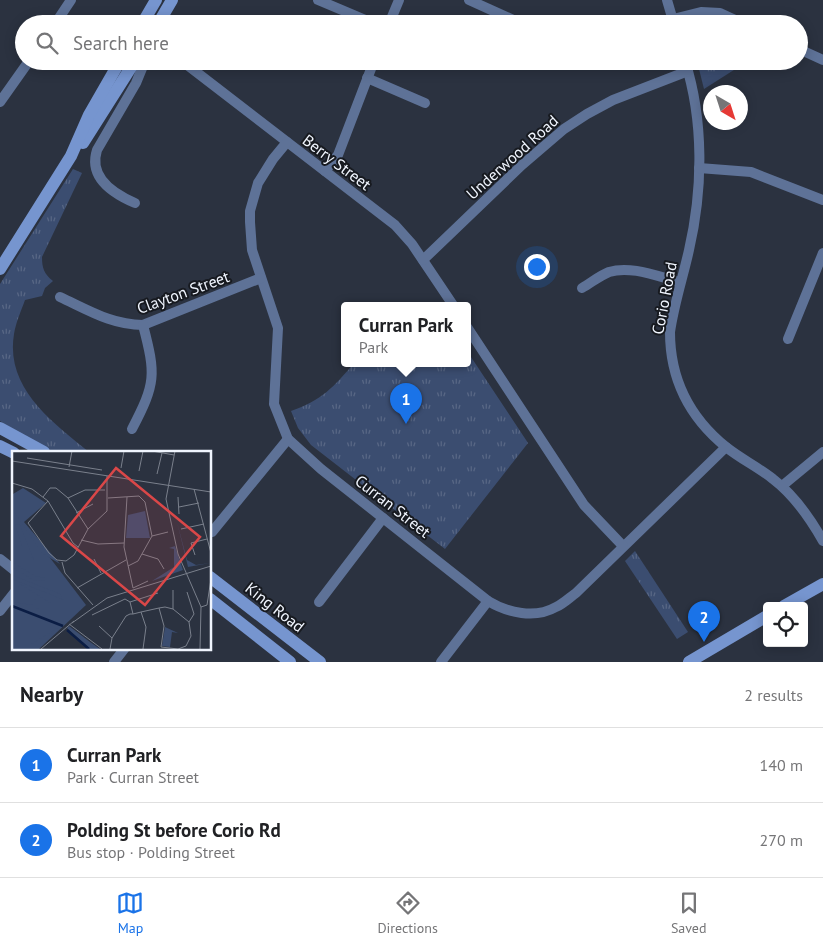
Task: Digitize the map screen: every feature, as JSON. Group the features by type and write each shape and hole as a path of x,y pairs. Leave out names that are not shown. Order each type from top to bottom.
{"main road":[{"path":"147,15 156,0"},
{"path":"155,15 163,0"},
{"path":"163,15 172,0"},
{"path":"0,269 71,156 89,115 115,70"},
{"path":"89,115 108,93 122,70"},
{"path":"71,156 83,143 129,70"},
{"path":"0,428 42,451"},
{"path":"0,446 12,452"},
{"name":"King Road","path":"211,579 320,662"},
{"path":"791,602 823,584"},
{"name":"King Road","path":"211,600 290,662"},
{"path":"689,662 763,618"}],"street":[{"path":"61,15 71,0"},
{"path":"318,0 354,15"},
{"path":"393,15 399,0"},
{"path":"469,0 502,15"},
{"path":"667,0 671,15"},
{"path":"692,15 701,12 724,15"},
{"path":"808,53 823,60"},
{"path":"0,102 22,70"},
{"path":"135,203 114,194 104,184 99,176 96,163 97,150 136,83 141,70"},
{"name":"Berry Street","path":"194,70 395,225 423,260 451,302"},
{"path":"325,171 338,155 370,70"},
{"name":"Underwood Road","path":"423,260 522,165 564,129 613,100 678,70"},
{"name":"Corio Road","path":"688,70 697,117 699,168 695,218 670,332 671,354 676,377 691,410 704,427 726,447 782,486 806,515 823,541"},
{"path":"367,78 425,103"},
{"name":"Curran Street","path":"287,142 273,159 258,183 250,211 250,235 252,250 278,328 274,404 288,439 321,469 488,601 500,608 517,613 546,612 557,607 576,593 726,447"},
{"path":"83,143 97,150"},
{"path":"699,168 751,172 823,200"},
{"path":"788,339 823,253"},
{"path":"582,288 603,275 616,270 636,271 680,282"},
{"name":"Clayton Street","path":"60,297 106,319 128,325 143,325 261,278"},
{"path":"132,429 146,401 152,375 152,358 143,325"},
{"path":"471,333 584,505 623,546"},
{"path":"212,532 288,439"},
{"path":"782,486 823,452"},
{"path":"318,602 383,518"},
{"path":"0,559 12,568"},
{"path":"0,610 12,595"},
{"path":"441,662 488,601"},
{"path":"114,662 123,650"}],"green space":[{"path":"699,70 734,70 710,85 703,85"},
{"path":"73,169 82,173 42,257 44,270 53,281 45,288 42,296 25,300 14,334 13,353 17,371 24,387 34,402 60,428 88,451 48,451 0,421 0,284"},
{"path":"471,357 528,443 445,549 311,445 298,428 291,411 311,403 327,392 350,367 471,367"},
{"path":"635,551 688,632 677,639 625,561"}],"place":[{"name":"Curran Park","path":"406,424"},
{"name":"Polding St before Corio Rd","path":"704,642"}]}
